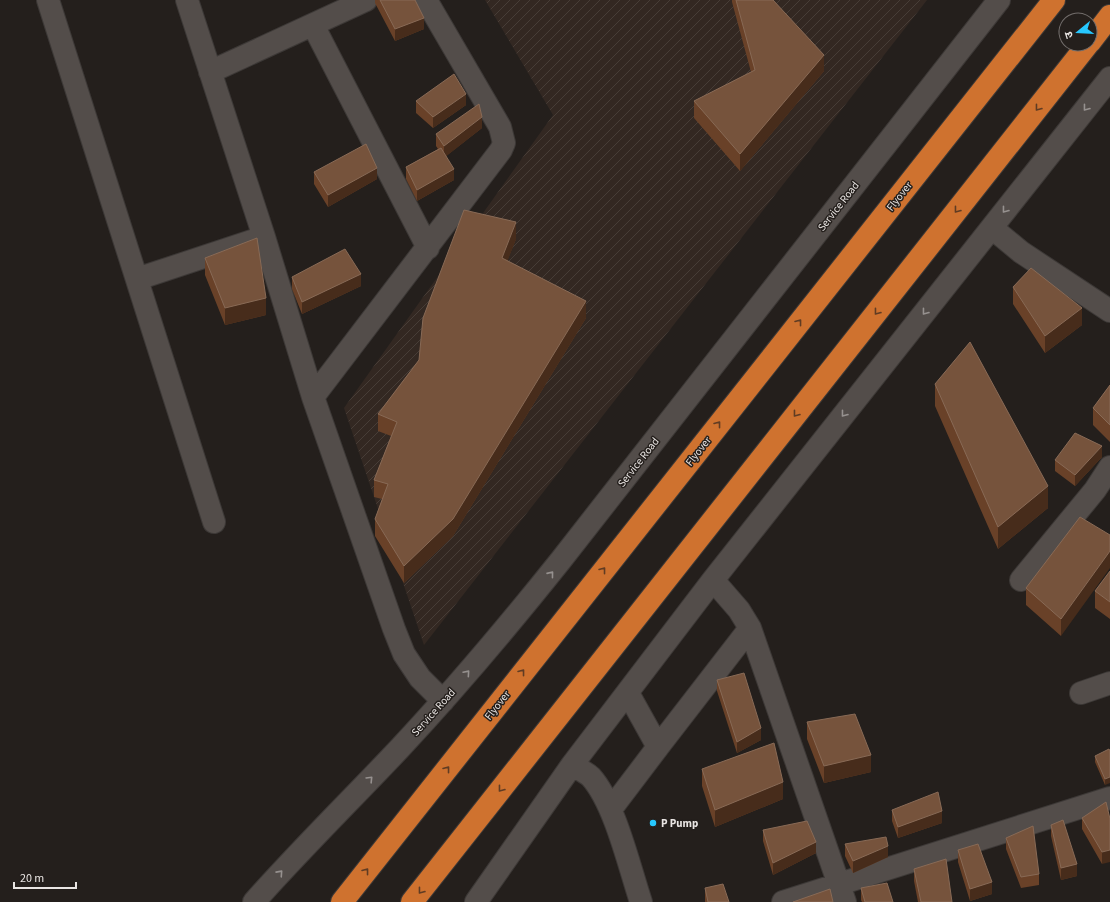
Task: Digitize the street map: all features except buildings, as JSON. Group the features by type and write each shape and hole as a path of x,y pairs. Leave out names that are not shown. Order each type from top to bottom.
{"highway":[{"name":"Flyover","path":"342,902 1054,0"},
{"path":"1098,32 1110,16"},
{"path":"412,902 1082,52"}],"street":[{"path":"48,0 214,522"},
{"path":"187,0 264,237 313,397 396,636 404,654 420,678 443,701"},
{"path":"210,72 366,0"},
{"path":"313,397 428,248 504,144 500,127 426,0"},
{"name":"Service Road","path":"254,902 296,855 400,748 500,636 999,0"},
{"path":"313,25 428,248"},
{"path":"476,902 572,765 713,580 1110,78"},
{"path":"992,228 1021,252 1110,311"},
{"path":"137,279 264,237"},
{"path":"1021,580 1102,494 1110,467"},
{"path":"713,580 739,610 750,628 842,893"},
{"path":"611,809 750,628"},
{"path":"1081,693 1110,683"},
{"path":"628,693 658,747"},
{"path":"572,765 590,775 611,809 641,902"},
{"path":"782,902 842,893 1110,798"}],"shaded area":[{"path":"485,0 927,0 424,645 344,408 553,115"}],"place":[{"name":"P Pump","path":"653,823"}]}
